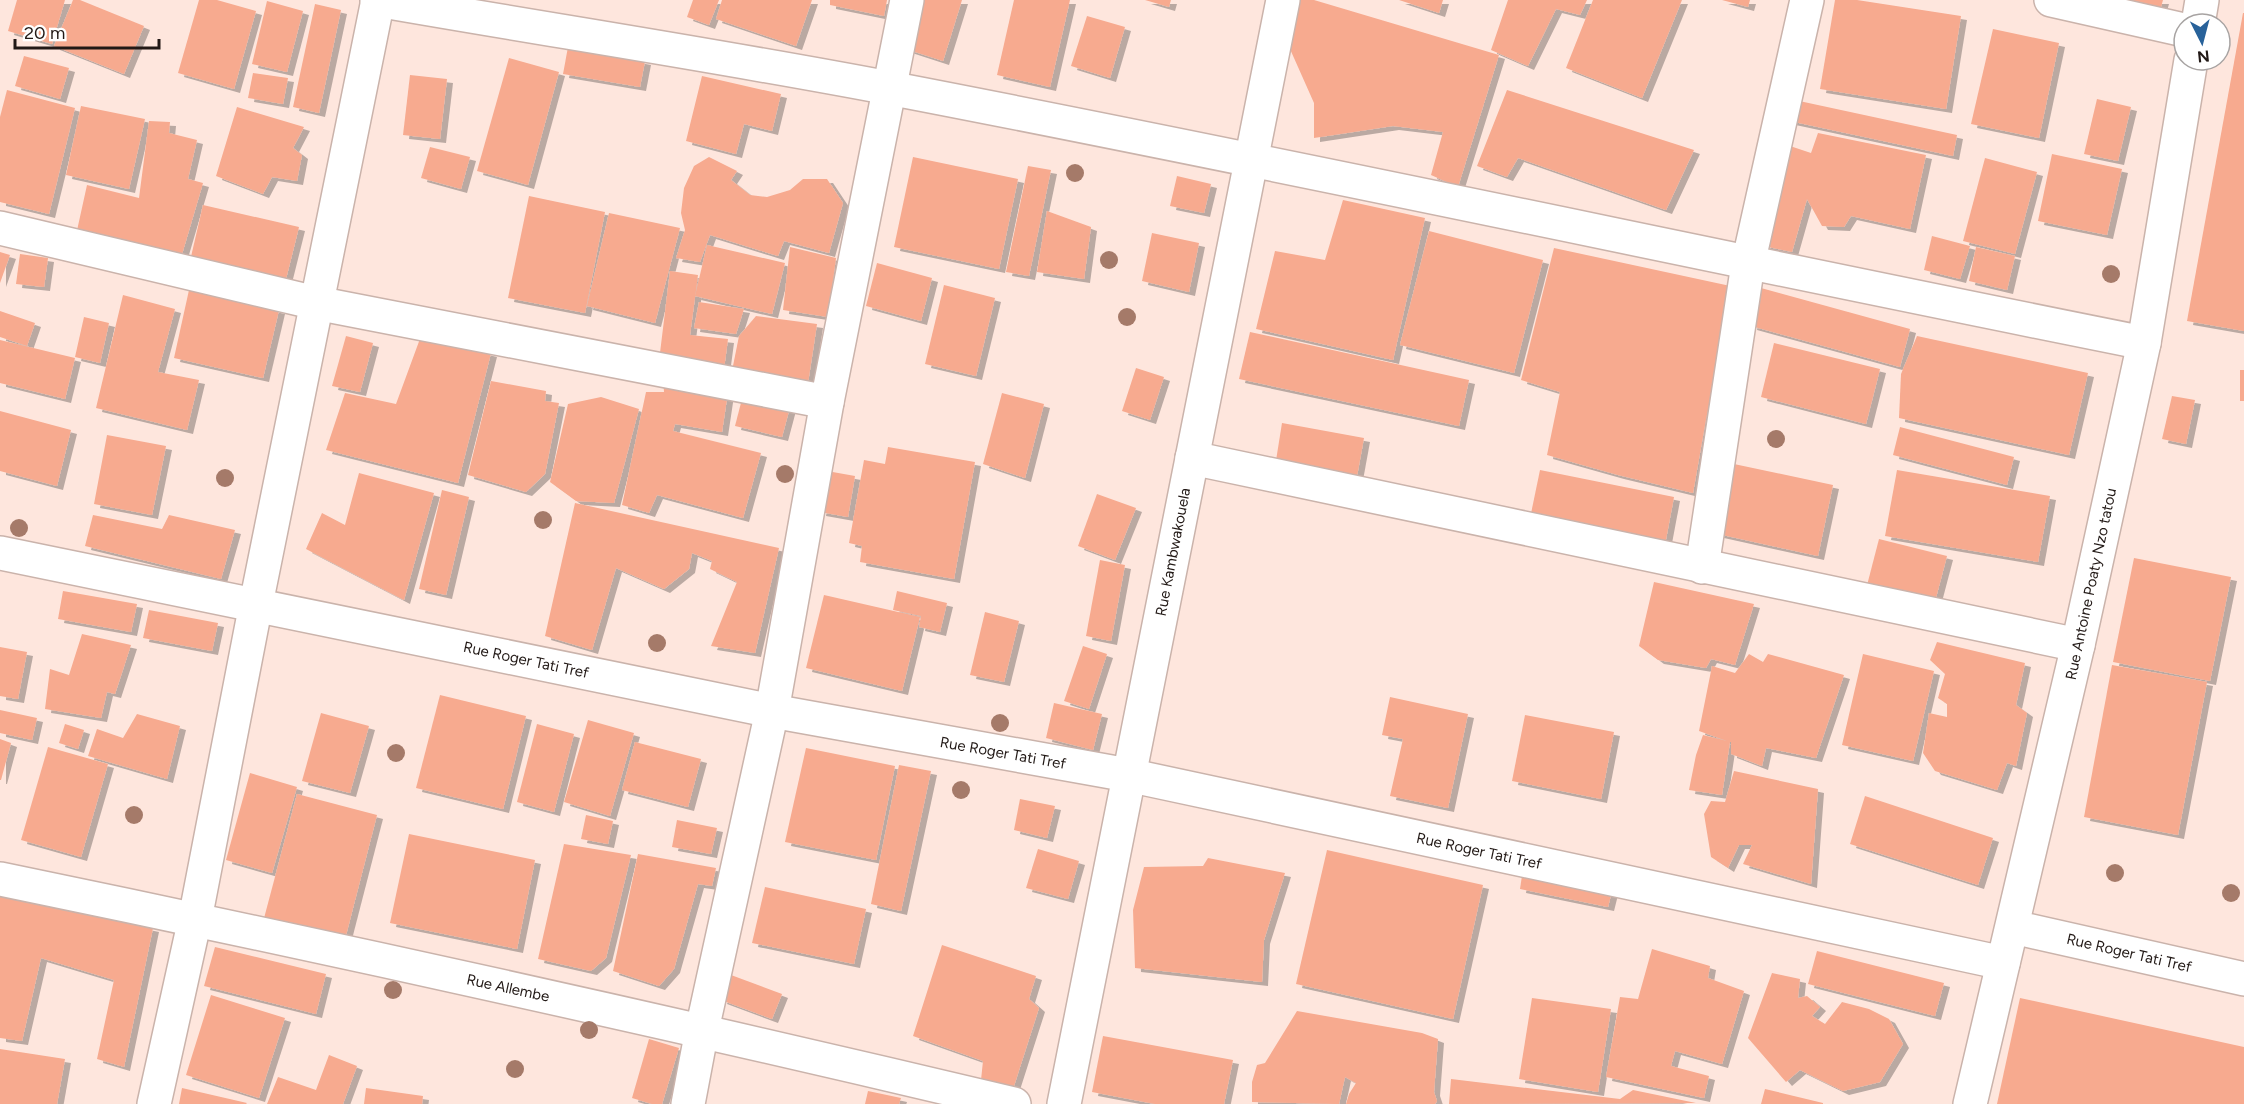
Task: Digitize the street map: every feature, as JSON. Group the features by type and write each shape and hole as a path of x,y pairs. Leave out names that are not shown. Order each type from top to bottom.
{"street":[{"path":"154,1104 195,919 377,0 888,88 2144,343"},
{"path":"688,1104 772,711 827,402 907,0"},
{"name":"Rue Kambwakouela","path":"1064,1104 1283,0"},
{"path":"1702,567 1749,264 1807,0"},
{"path":"2051,0 2172,27"},
{"name":"Rue Antoine Poaty Nzo tatou","path":"1970,1104 2078,645 2144,343 2190,72"},
{"path":"0,228 316,303 827,402"},
{"path":"1192,459 2078,645"},
{"name":"Rue Roger Tati Tref","path":"0,553 772,711 1128,776 2003,963"},
{"name":"Rue Allembe","path":"0,879 195,919 702,1030 1014,1104"},
{"name":"Rue Roger Tati Tref","path":"2013,927 2244,979"}],"building":[{"path":"17,0 65,0 52,44 8,31"},
{"path":"73,0 80,0 144,26 124,74 54,46"},
{"path":"199,0 217,0 256,11 234,89 178,73"},
{"path":"693,0 719,0 709,25 687,17"},
{"path":"722,0 812,0 796,46 716,19"},
{"path":"830,0 887,0 884,16 830,5"},
{"path":"918,0 962,0 943,61 903,48"},
{"path":"1014,0 1070,0 1050,87 997,75"},
{"path":"1145,0 1171,0 1169,7"},
{"path":"1295,0 1314,0 1499,55 1458,187 1431,175 1443,132 1393,126 1314,138 1314,103 1286,40"},
{"path":"1399,0 1443,0 1439,13"},
{"path":"1508,0 1587,0 1580,15 1556,9 1528,66 1491,50"},
{"path":"1593,0 1682,0 1642,98 1566,68"},
{"path":"1722,0 1750,0 1748,7"},
{"path":"1835,0 1857,0 1961,16 1946,109 1820,89"},
{"path":"2084,0 2163,0 2159,14"},
{"path":"267,1 303,11 287,72 252,64"},
{"path":"315,4 341,10 319,113 293,107"},
{"path":"2244,13 2244,331 2187,321"},
{"path":"1087,16 1125,27 1110,78 1071,66"},
{"path":"1993,29 2059,43 2039,138 1971,124"},
{"path":"568,47 645,61 640,87 563,74"},
{"path":"24,56 69,68 60,99 15,86"},
{"path":"509,58 559,72 528,185 477,171"},
{"path":"253,73 288,78 283,104 248,98"},
{"path":"410,75 447,79 440,139 403,135"},
{"path":"702,76 781,94 772,131 744,124 736,154 686,141"},
{"path":"7,90 75,108 49,214 0,202 0,117"},
{"path":"1507,90 1694,150 1666,210 1518,158 1507,177 1477,166"},
{"path":"1790,99 1957,135 1953,156 1785,120"},
{"path":"2097,99 2131,107 2118,161 2084,154"},
{"path":"81,106 145,119 129,189 66,175"},
{"path":"237,107 304,127 293,148 302,155 297,181 272,177 263,194 216,176"},
{"path":"149,121 170,122 169,133 197,140 188,179 203,183 180,261 76,235 87,185 139,198"},
{"path":"1818,133 1926,155 1910,229 1851,216 1844,227 1822,226 1807,199 1792,252 1764,246 1787,145 1811,153"},
{"path":"430,147 470,157 461,189 421,178"},
{"path":"2052,154 2122,169 2107,235 2038,221"},
{"path":"709,157 737,171 731,180 750,195 767,197 790,190 803,179 827,179 843,203 829,253 784,241 778,256 710,235 700,262 676,258 685,230 681,213 684,188 694,166"},
{"path":"913,157 1018,179 999,269 894,247"},
{"path":"1985,158 2037,172 2015,254 1963,241"},
{"path":"1028,166 1051,170 1029,276 1006,272"},
{"path":"1177,176 1211,184 1204,213 1170,206"},
{"path":"529,196 605,212 585,313 508,298"},
{"path":"1343,200 1425,218 1393,360 1256,329 1275,251 1325,260"},
{"path":"203,205 299,227 285,283 190,261"},
{"path":"1047,211 1091,227 1084,279 1037,272"},
{"path":"609,213 680,228 655,323 587,306"},
{"path":"1429,231 1543,260 1514,373 1400,345"},
{"path":"1152,233 1199,243 1189,292 1142,281"},
{"path":"1932,236 1970,246 1960,279 1924,270"},
{"path":"707,245 785,263 772,314 695,296"},
{"path":"790,247 836,258 828,317 783,310"},
{"path":"1976,247 2015,256 2007,290 1969,281"},
{"path":"1554,248 1735,287 1706,419 1693,493 1547,455 1560,392 1521,380"},
{"path":"0,252 10,255 0,283"},
{"path":"20,254 48,258 44,287 16,284"},
{"path":"877,263 932,278 921,321 866,306"},
{"path":"670,271 698,275 690,335 728,339 724,369 659,361"},
{"path":"944,285 995,298 976,376 925,364"},
{"path":"1761,288 1910,329 1900,367 1751,326"},
{"path":"189,290 279,310 263,378 174,358"},
{"path":"123,295 175,309 158,372 199,380 187,430 96,408"},
{"path":"699,302 744,309 736,334 694,328"},
{"path":"0,311 35,323 27,346 0,337"},
{"path":"756,316 817,324 808,383 732,371 739,336"},
{"path":"84,317 109,323 100,363 75,357"},
{"path":"1250,332 1469,380 1459,426 1239,379"},
{"path":"346,336 373,343 360,392 332,386"},
{"path":"421,336 491,353 458,483 326,450 345,393 396,404"},
{"path":"1917,336 2088,373 2069,455 1899,418 1901,374"},
{"path":"0,340 75,358 65,399 0,383"},
{"path":"1774,343 1880,369 1866,424 1761,397"},
{"path":"1136,368 1164,377 1150,420 1122,411"},
{"path":"2240,370 2244,370 2244,401 2240,401"},
{"path":"663,378 728,392 722,432 675,424 673,431 761,453 743,518 657,495 649,513 622,505 646,392 664,392"},
{"path":"491,381 546,391 545,401 559,403 545,474 526,492 468,475"},
{"path":"1002,393 1044,404 1025,478 983,464"},
{"path":"743,395 790,407 782,437 735,426"},
{"path":"2172,396 2195,400 2186,444 2162,439"},
{"path":"601,397 639,409 614,503 576,501 550,482 568,404"},
{"path":"0,411 71,430 57,486 0,471"},
{"path":"1282,423 1364,438 1355,487 1274,473"},
{"path":"1900,427 2014,457 2007,485 1893,455"},
{"path":"107,435 166,446 152,515 94,504"},
{"path":"888,447 975,462 954,579 860,562 862,546 849,543 864,460 885,464"},
{"path":"1734,464 1833,485 1818,556 1718,534"},
{"path":"1540,470 1674,497 1663,555 1528,528"},
{"path":"1897,470 2050,496 2038,562 1885,536"},
{"path":"827,471 855,476 848,517 820,512"},
{"path":"359,473 434,493 404,600 306,549 322,513 345,525"},
{"path":"442,490 469,497 446,595 419,589"},
{"path":"1097,494 1136,508 1115,560 1078,546"},
{"path":"575,503 779,548 755,653 711,646 737,582 710,569 712,561 692,553 689,569 664,589 616,568 592,650 545,636"},
{"path":"93,515 162,529 169,515 235,530 221,579 85,546"},
{"path":"1879,539 1947,556 1933,609 1865,593"},
{"path":"2134,558 2231,577 2210,681 2113,662"},
{"path":"1100,560 1125,565 1111,641 1086,636"},
{"path":"1654,582 1754,604 1735,665 1711,659 1706,668 1658,660 1639,646"},
{"path":"63,591 137,604 131,632 58,619"},
{"path":"897,591 947,603 940,632 919,627 921,616 893,610"},
{"path":"824,595 920,617 902,691 806,668"},
{"path":"149,610 218,623 212,651 143,638"},
{"path":"985,612 1019,621 1004,682 970,675"},
{"path":"82,634 131,645 115,694 107,692 101,718 45,709 50,669 69,675"},
{"path":"1937,642 2025,663 2016,705 2027,713 2016,766 2007,763 1997,790 1935,771 1923,753 1929,713 1947,717 1947,704 1938,698 1945,674 1930,660"},
{"path":"1083,646 1107,654 1089,709 1064,701"},
{"path":"0,647 27,652 18,699 0,696"},
{"path":"1749,654 1763,662 1768,654 1844,675 1816,758 1766,748 1762,766 1731,754 1730,742 1722,795 1689,790 1696,755 1703,735 1727,741 1699,731 1712,666 1735,673"},
{"path":"1863,654 1934,671 1913,761 1842,745"},
{"path":"2112,665 2207,682 2178,835 2084,817"},
{"path":"440,695 526,716 503,809 416,788"},
{"path":"1390,697 1468,714 1448,808 1390,796 1403,739 1382,735"},
{"path":"1054,703 1102,714 1093,750 1046,738"},
{"path":"0,710 37,718 32,740 0,733"},
{"path":"321,713 369,726 350,793 302,781"},
{"path":"137,714 180,726 167,779 88,756 97,729 123,738"},
{"path":"1525,715 1614,732 1601,799 1512,781"},
{"path":"588,720 634,733 610,816 564,802"},
{"path":"65,724 84,730 78,749 59,743"},
{"path":"537,724 574,734 554,812 517,802"},
{"path":"0,739 11,743 1,780 0,780"},
{"path":"635,742 701,759 688,807 622,790"},
{"path":"48,747 108,764 81,857 21,840"},
{"path":"806,748 895,766 876,860 785,842"},
{"path":"899,765 931,771 901,911 871,904"},
{"path":"1734,771 1818,789 1811,884 1743,864 1752,845 1739,845 1728,868 1711,857 1704,814 1711,801 1725,802"},
{"path":"250,773 297,787 272,873 226,860"},
{"path":"297,794 377,815 344,943 263,922"},
{"path":"1865,796 1993,838 1978,885 1850,844"},
{"path":"1020,799 1055,806 1047,838 1014,830"},
{"path":"586,815 613,821 608,844 581,839"},
{"path":"677,820 717,828 711,854 672,847"},
{"path":"409,834 535,860 517,949 390,923"},
{"path":"564,844 631,855 606,958 591,971 538,959"},
{"path":"1038,849 1079,861 1068,899 1026,888"},
{"path":"1327,850 1483,885 1453,1019 1296,984"},
{"path":"638,854 716,868 712,886 698,884 674,969 659,986 613,971"},
{"path":"1208,858 1285,873 1264,940 1262,982 1135,968 1133,910 1144,867 1203,866"},
{"path":"1523,869 1613,887 1608,907 1520,889"},
{"path":"765,887 866,909 854,964 752,943"},
{"path":"0,896 153,928 124,1067 97,1059 114,980 41,958 22,1041 0,1038"},
{"path":"942,945 1036,976 1029,999 1039,1008 1013,1089 981,1080 983,1061 913,1036"},
{"path":"215,947 326,974 316,1014 204,986"},
{"path":"1652,949 1710,966 1708,978 1744,991 1722,1064 1675,1051 1671,1066 1709,1076 1704,1098 1606,1077 1620,997 1638,999"},
{"path":"1817,951 1944,983 1935,1016 1808,984"},
{"path":"1772,973 1800,979 1798,998 1807,996 1820,1007 1812,1016 1825,1024 1842,1002 1869,1009 1889,1019 1903,1044 1880,1082 1843,1091 1800,1070 1786,1082 1748,1038"},
{"path":"731,975 782,994 772,1019 721,1000"},
{"path":"211,995 285,1018 259,1098 186,1075"},
{"path":"1532,998 1611,1009 1598,1092 1519,1079"},
{"path":"2020,998 2244,1047 2244,1104 1997,1104"},
{"path":"1297,1011 1422,1033 1438,1039 1434,1092 1437,1101 1435,1104 1346,1104 1356,1083 1345,1077 1339,1104 1252,1102 1252,1082 1257,1065 1265,1063"},
{"path":"1103,1036 1233,1060 1224,1104 1155,1104 1092,1092"},
{"path":"649,1039 679,1048 662,1104 652,1104 632,1098"},
{"path":"0,1049 65,1059 57,1104 0,1104"},
{"path":"329,1055 357,1066 343,1104 267,1104 278,1077 316,1090"},
{"path":"1451,1079 1620,1099 1633,1090 1696,1103 1449,1104"},
{"path":"182,1088 247,1103 179,1104"},
{"path":"366,1088 423,1096 422,1104 364,1104"},
{"path":"1765,1089 1823,1103 1823,1104 1761,1104"},
{"path":"868,1091 901,1098 899,1104 865,1104"}]}
